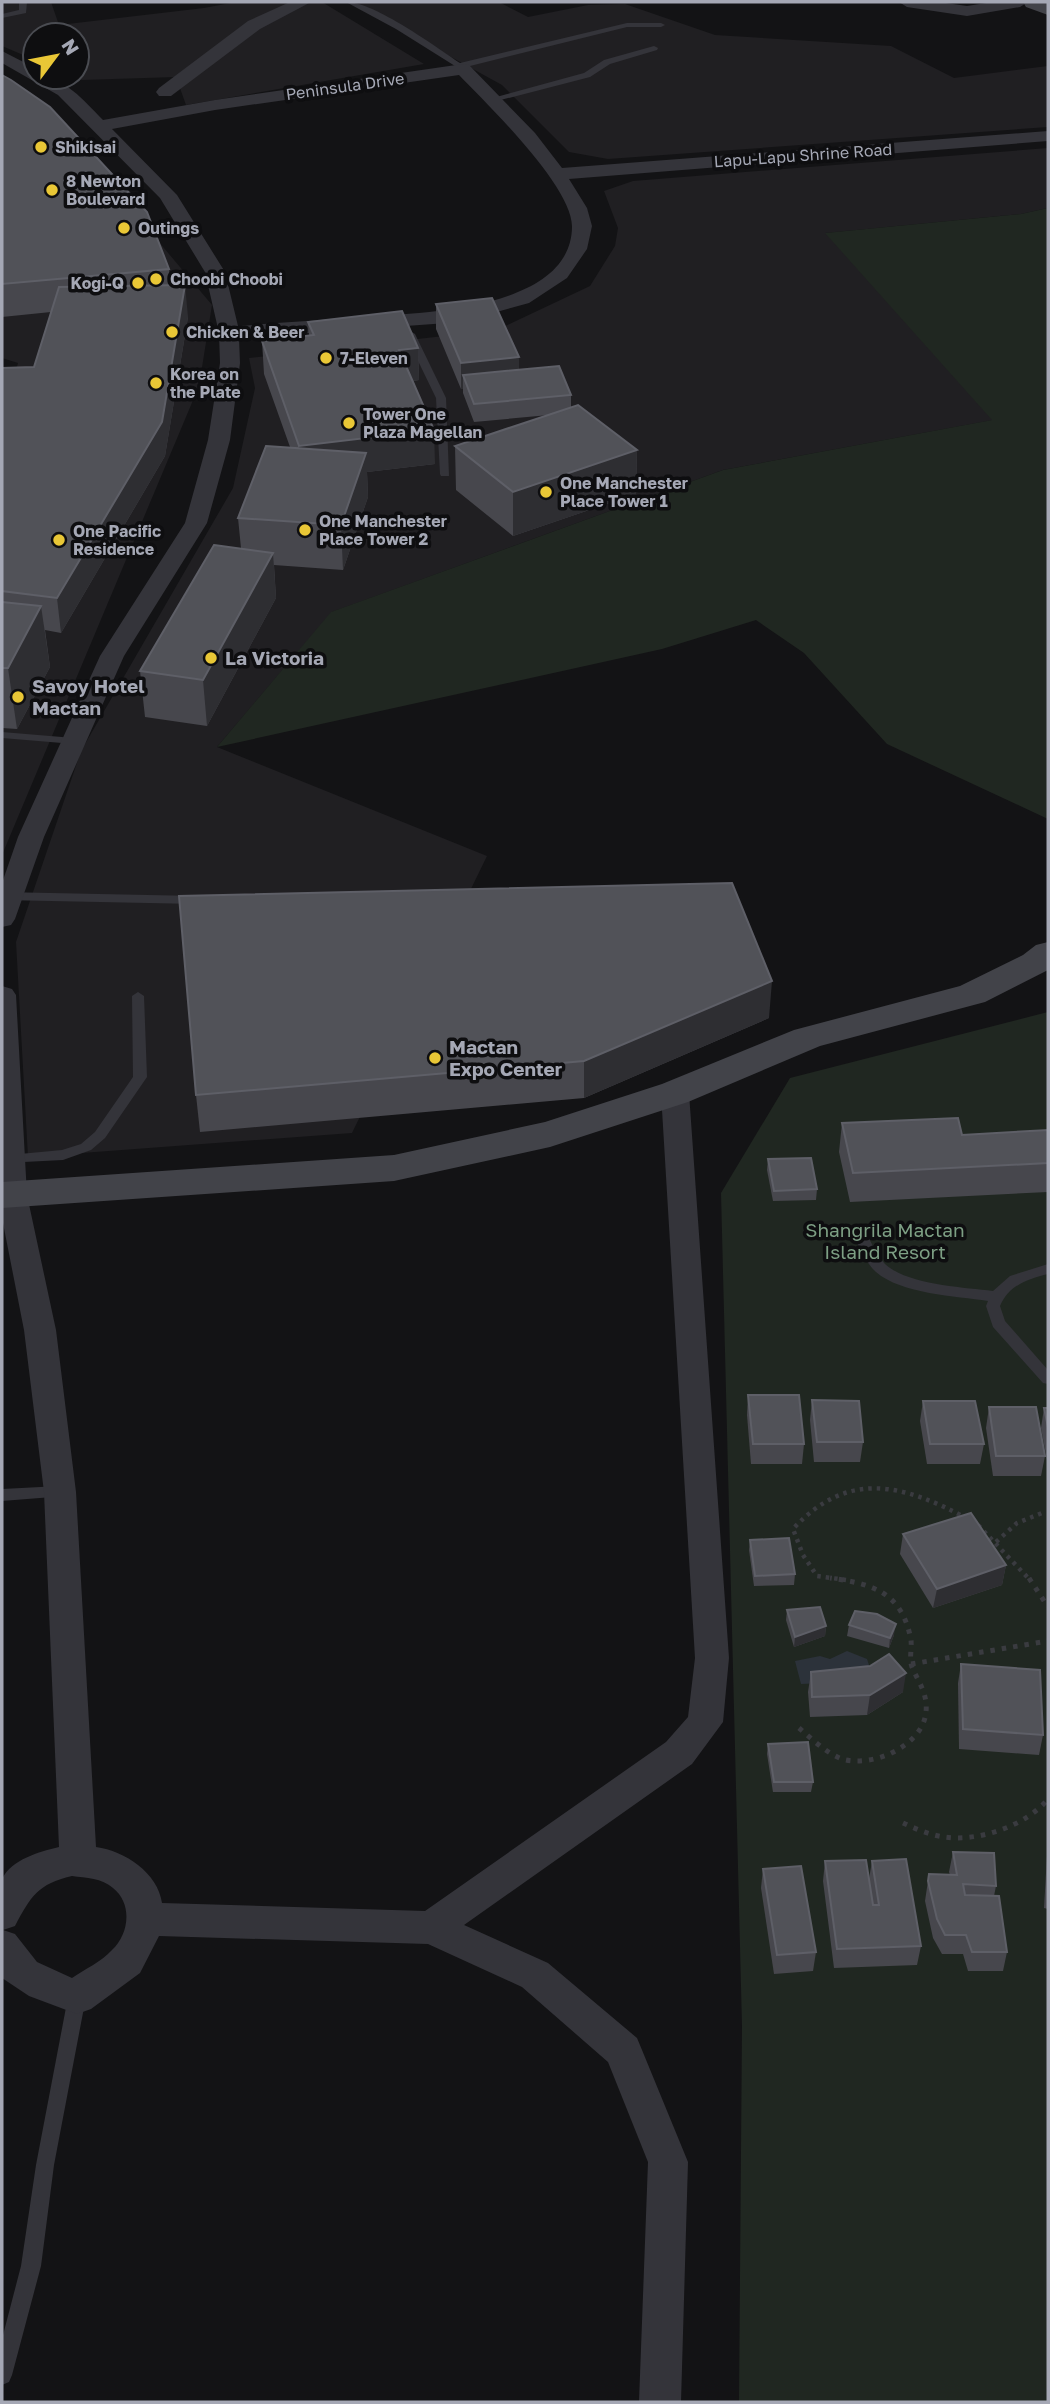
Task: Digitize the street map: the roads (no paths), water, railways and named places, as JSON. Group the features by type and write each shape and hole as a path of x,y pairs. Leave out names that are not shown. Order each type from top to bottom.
{"street":[{"path":"165,92 254,24 303,2"},
{"path":"907,2 967,11 1020,2"},
{"path":"1034,2 1048,9"},
{"path":"2,56 21,67"},
{"path":"229,333 461,316 522,299 560,274 577,249 582,226 577,208 557,174 529,137 462,67"},
{"name":"Peninsula Drive","path":"97,126 462,67"},
{"path":"2,76 97,126"},
{"path":"5,904 31,837 112,656 196,523 219,440 230,363 229,333 215,272 169,195 64,91"},
{"name":"Lapu-Lapu Shrine Road","path":"557,174 1048,136"},
{"path":"8,1183 394,1168 550,1134 675,1093 807,1038 972,994 1048,953"},
{"path":"2,995 8,1183 40,1330 60,1492 78,1858"},
{"path":"431,1928 679,1753 705,1722 712,1658 675,1093"},
{"path":"2,1914 4,1904 17,1886 34,1872 55,1862 78,1858 99,1861 119,1869 134,1882 144,1900 146,1919 141,1940 130,1958 113,1973 91,1983 77,1997 25,1976 9,1962 2,1946"},
{"path":"146,1919 431,1928 535,1975 623,2050 668,2162 660,2402"}],"lane":[{"path":"2,16 23,11 23,2"},
{"path":"350,2 398,27 462,67 627,25 661,24"},
{"path":"493,99 587,75 607,62 654,48"},
{"path":"403,320 441,398 445,474"},
{"path":"2,735 74,741"},
{"path":"5,904 217,900"},
{"path":"8,1183 63,1155 86,1147 100,1135 140,1077 138,996"},
{"path":"862,1239 877,1264 897,1278 995,1297"},
{"path":"1048,1269 1019,1278 1000,1290 993,1306 998,1323 1048,1379"},
{"path":"2,1495 60,1492"},
{"path":"2,2375 30,2266 44,2165 77,1997"}],"place":[{"name":"Shikisai","path":"41,147"},
{"name":"8 Newton Boulevard","path":"52,190"},
{"name":"Outings","path":"124,228"},
{"name":"Choobi Choobi","path":"156,279"},
{"name":"Kogi-Q","path":"138,283"},
{"name":"Chicken & Beer","path":"172,332"},
{"name":"7-Eleven","path":"326,358"},
{"name":"Korea on the Plate","path":"156,383"},
{"name":"Tower One Plaza Magellan","path":"349,423"},
{"name":"One Manchester Place Tower 1","path":"546,492"},
{"name":"One Manchester Place Tower 2","path":"305,530"},
{"name":"One Pacific Residence","path":"59,540"},
{"name":"La Victoria","path":"211,658"},
{"name":"Savoy Hotel Mactan","path":"18,697"},
{"name":"Mactan Expo Center","path":"435,1058"}],"park label":[{"name":"Shangrila Mactan Island Resort","path":"885,1241"}]}
